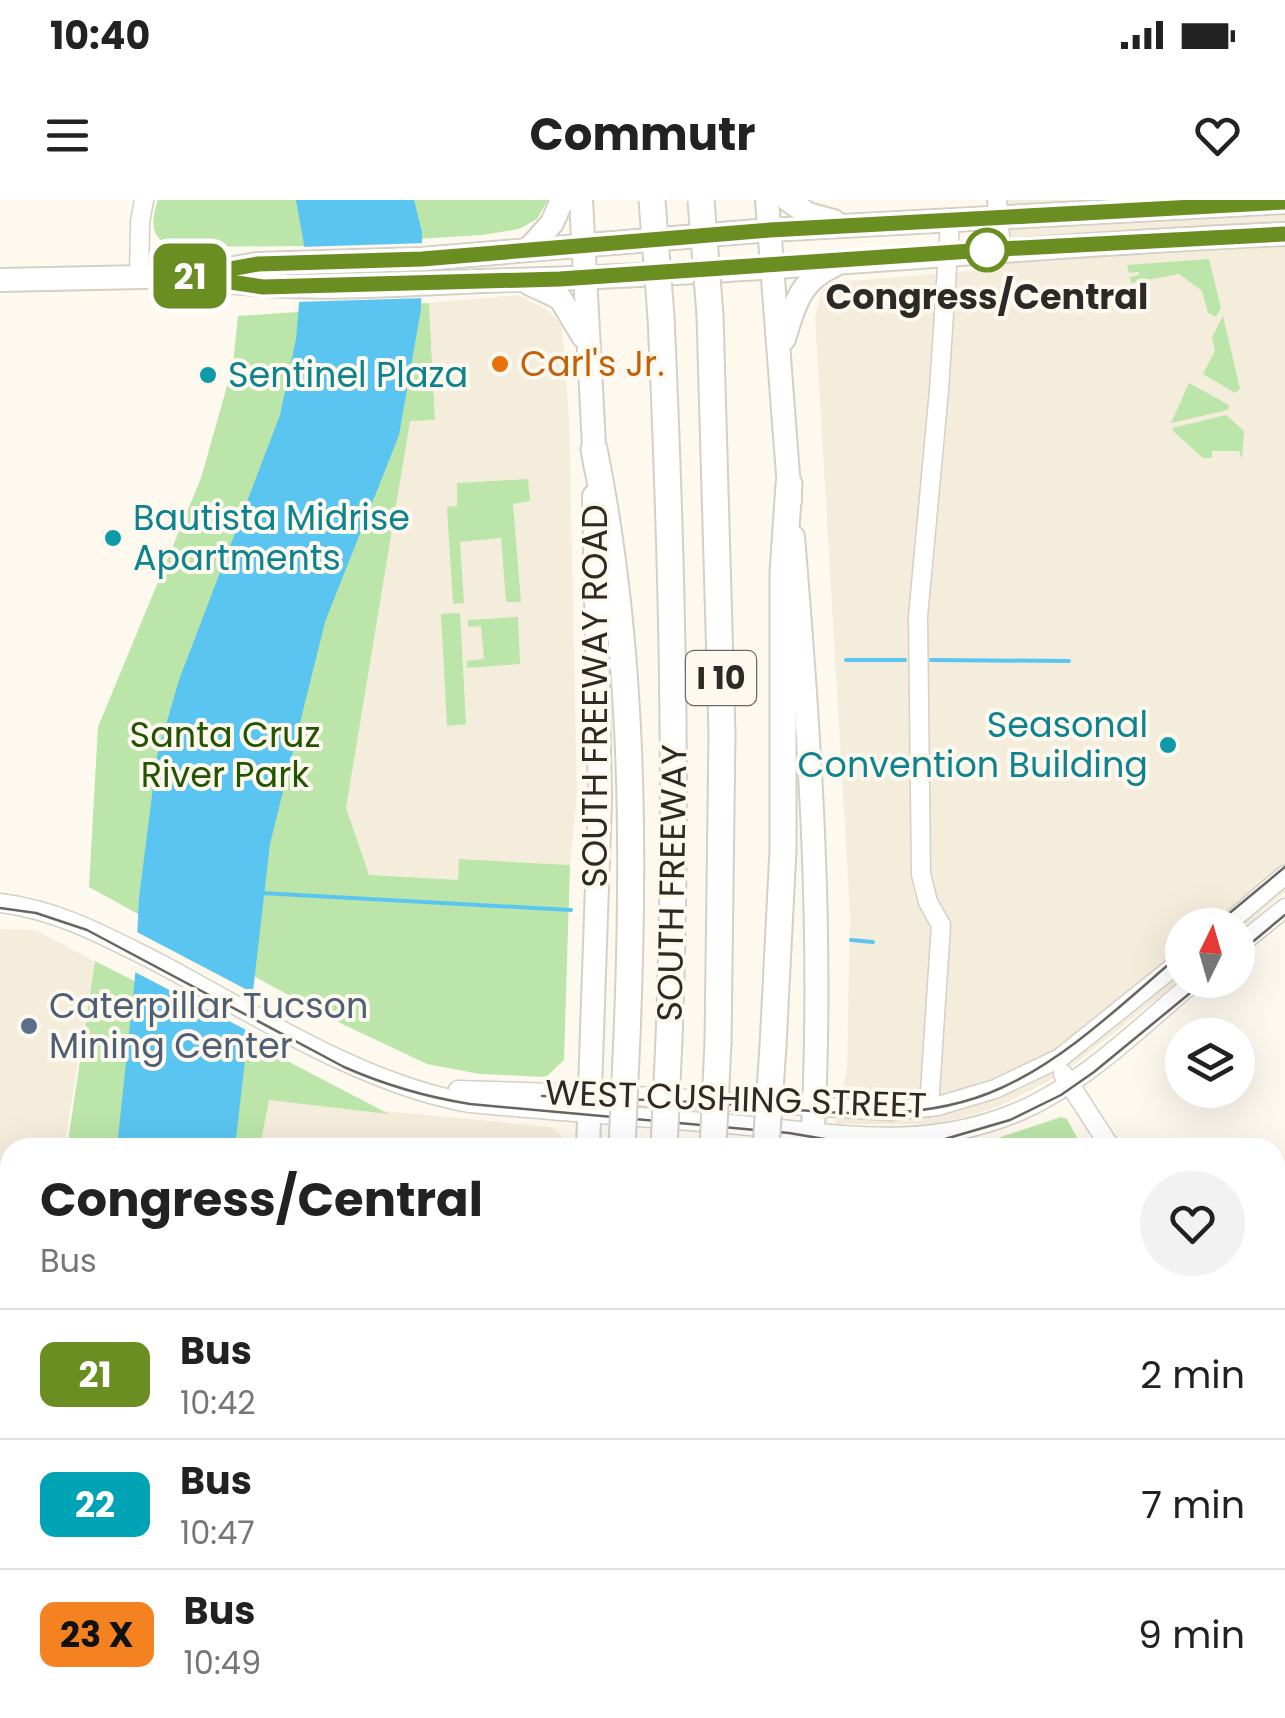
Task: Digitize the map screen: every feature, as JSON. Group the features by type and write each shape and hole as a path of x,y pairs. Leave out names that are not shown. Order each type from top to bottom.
{"highway":[{"name":"SOUTH FREEWAY","path":"652,200 662,317 674,672 664,1138"},
{"name":"SOUTH FREEWAY","path":"701,200 710,315 722,734 713,1138"},
{"path":"594,450 614,573 628,723 632,869 622,1138"},
{"path":"767,1138 783,835 783,585 789,484"}],"main road":[{"path":"528,250 552,223 562,200"},
{"name":"SOUTH FREEWAY ROAD","path":"582,200 594,450 600,798 588,1138"},
{"path":"767,200 800,618 818,944 812,1138"},
{"path":"788,200 818,218 862,225"},
{"path":"275,276 585,244 950,222 998,209 1285,202"},
{"path":"0,280 275,276 430,283 585,278 1285,234"},
{"path":"780,352 802,288 820,273 846,262"},
{"path":"517,280 560,298 572,314 588,351"}],"street":[{"path":"139,278 144,200"},
{"path":"998,209 1001,249"},
{"path":"929,1107 941,926 928,902 921,874 918,617 950,222"},
{"path":"1246,908 1285,875"},
{"name":"WEST CUSHING STREET","path":"0,903 61,916 383,1077 457,1090 590,1104 800,1138"},
{"path":"1255,932 1285,908"},
{"name":"WEST CUSHING STREET","path":"590,1104 890,1110 929,1107 987,1092 1055,1061 1165,974"},
{"name":"WEST CUSHING STREET","path":"938,1138 1009,1115 1068,1084 1174,998"},
{"path":"1055,1061 1104,1138"}],"shaded area":[{"path":"985,200 1285,200 1285,892 1255,918 1255,908 1165,908 1165,992 1062,1074 1000,1106 966,1117 930,1124 836,1124 847,1067 850,914 815,316 822,290 836,282 994,269"},
{"path":"519,295 549,311 562,326 569,415 577,794 570,865 459,859 458,885 366,876 346,808 410,420 435,419 429,303"},
{"path":"0,929 35,930 95,961 66,1138 0,1138"},
{"path":"269,1100 551,1127 562,1136 562,1138 262,1138"}],"green space":[{"path":"158,200 548,200 537,219 519,229 482,235 301,246 178,247 162,241 154,230"},
{"path":"1209,259 1221,308 1216,317 1208,313 1202,291 1179,274 1131,283 1130,277 1139,272 1129,273 1127,265"},
{"name":"Santa Cruz River Park","path":"429,303 435,420 410,421 346,808 369,875 458,880 459,859 570,865 564,1060 546,1077 480,1074 427,1064 338,1022 180,936 239,1036 389,1114 269,1100 262,1138 68,1138 95,961 142,985 149,920 89,887 98,727 201,478 233,365 238,316"},
{"path":"1223,316 1240,389 1235,393 1203,374 1215,351 1212,337"},
{"path":"1189,383 1229,405 1228,410 1171,423"},
{"path":"1226,415 1244,431 1242,460 1239,451 1212,451 1212,458 1203,458 1172,428"},
{"path":"528,479 530,501 513,504 521,602 506,602 501,538 460,542 464,603 453,604 447,507 457,506 457,483"},
{"path":"460,613 466,724 447,726 441,614"},
{"path":"518,617 520,664 467,668 467,661 484,659 481,626 468,627 468,620"},
{"path":"1061,1117 1067,1119 1077,1138 998,1138"}],"water":[{"path":"296,200 414,200 422,232 421,309 399,435 325,622 270,844 236,1138 118,1138 139,898 157,756 179,680 280,415 296,339 304,245"}],"pier":[{"path":"427,243 426,298 295,302 299,247"},
{"path":"133,930 257,995 252,1033 131,970"}],"waterway":[{"path":"846,660 905,660"},
{"path":"931,660 1069,661"},
{"path":"261,893 571,910"},
{"path":"851,940 873,942"}],"tram line":[{"path":"1236,908 1285,867"},
{"path":"0,908 36,913 87,930 344,1067 406,1090 470,1104 819,1138"},
{"path":"1255,940 1285,915"},
{"path":"542,1096 829,1112 934,1108 968,1100 1026,1076 1096,1027 1165,968"},
{"path":"948,1138 1010,1120 1061,1095 1184,998"}],"bus line":[{"name":"21","path":"1285,202 770,230 422,259 258,264 190,276 263,287 560,279 1285,234"}],"place":[{"name":"Congress/Central","path":"987,250"},
{"name":"Carl's Jr.","path":"500,364"},
{"name":"Sentinel Plaza","path":"208,375"},
{"name":"Bautista Midrise Apartments","path":"113,538"},
{"name":"Seasonal Convention Building","path":"1168,745"},
{"name":"Caterpillar Tucson Mining Center","path":"29,1026"}]}
